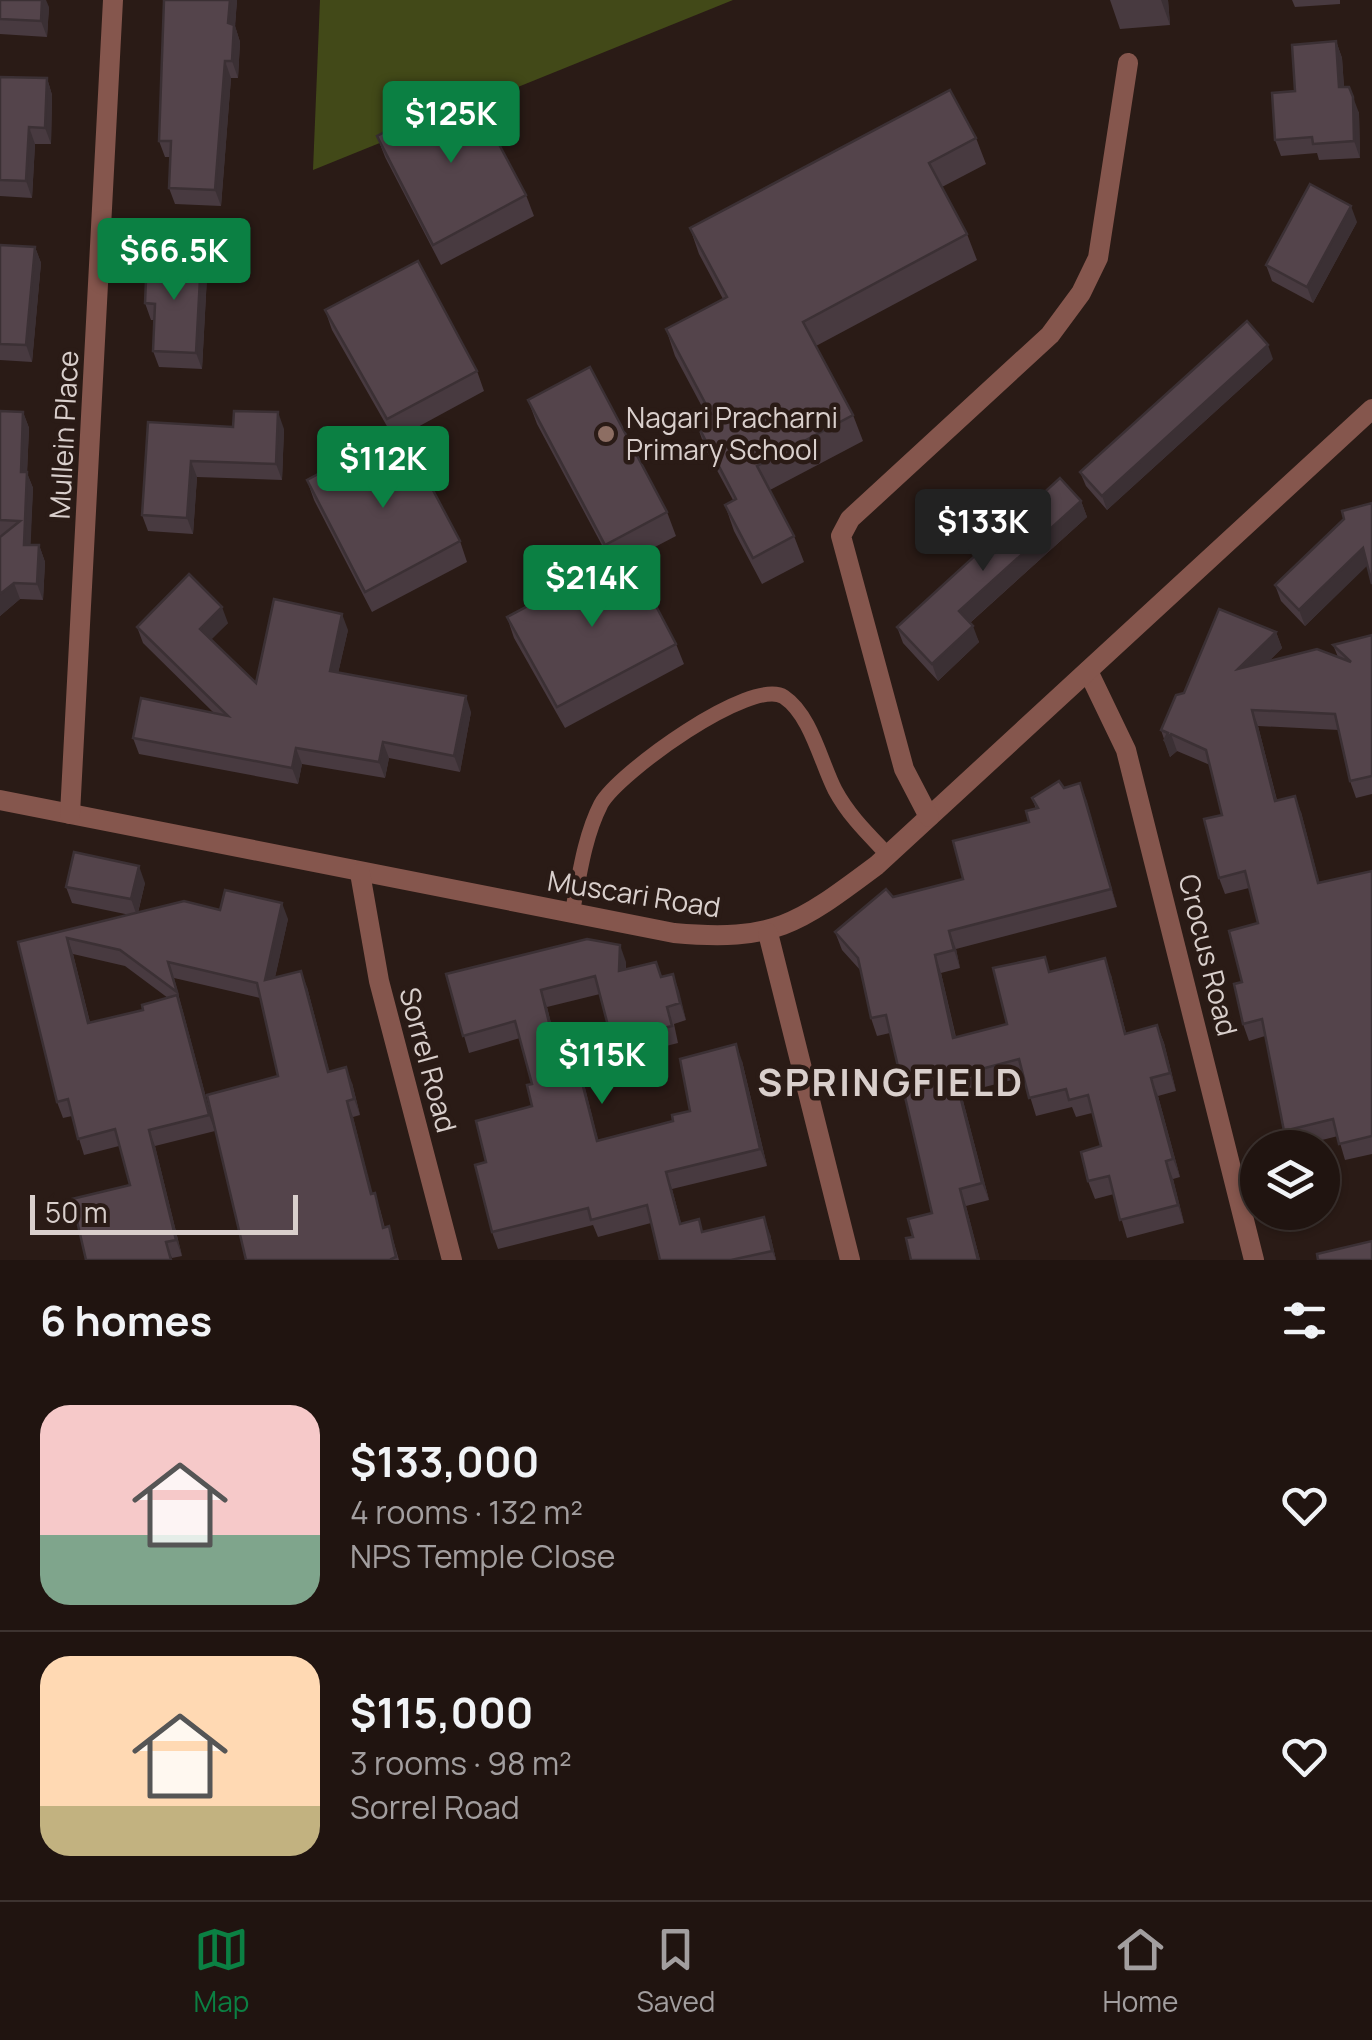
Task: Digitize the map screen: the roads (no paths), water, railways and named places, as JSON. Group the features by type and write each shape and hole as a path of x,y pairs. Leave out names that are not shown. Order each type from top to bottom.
{"street":[{"name":"Mullein Place","path":"70,814 113,0"},
{"path":"929,817 904,769 841,536 850,519 1050,335 1080,293 1098,258 1128,63"},
{"name":"Muscari Road","path":"0,800 674,934 722,938 768,933 806,915 888,855 1372,409"},
{"name":"Crocus Road","path":"1088,671 1126,750 1254,1260"},
{"name":"Sorrel Road","path":"360,873 379,981 452,1260"},
{"path":"768,933 850,1260"}],"lane":[{"path":"572,914 597,816 625,774 733,704 767,692 783,696 798,711 851,817 888,855"}],"place":[{"name":"Nagari Pracharni Primary School","path":"606,434"}],"district":[{"name":"SPRINGFIELD","path":"891,1083"}]}
